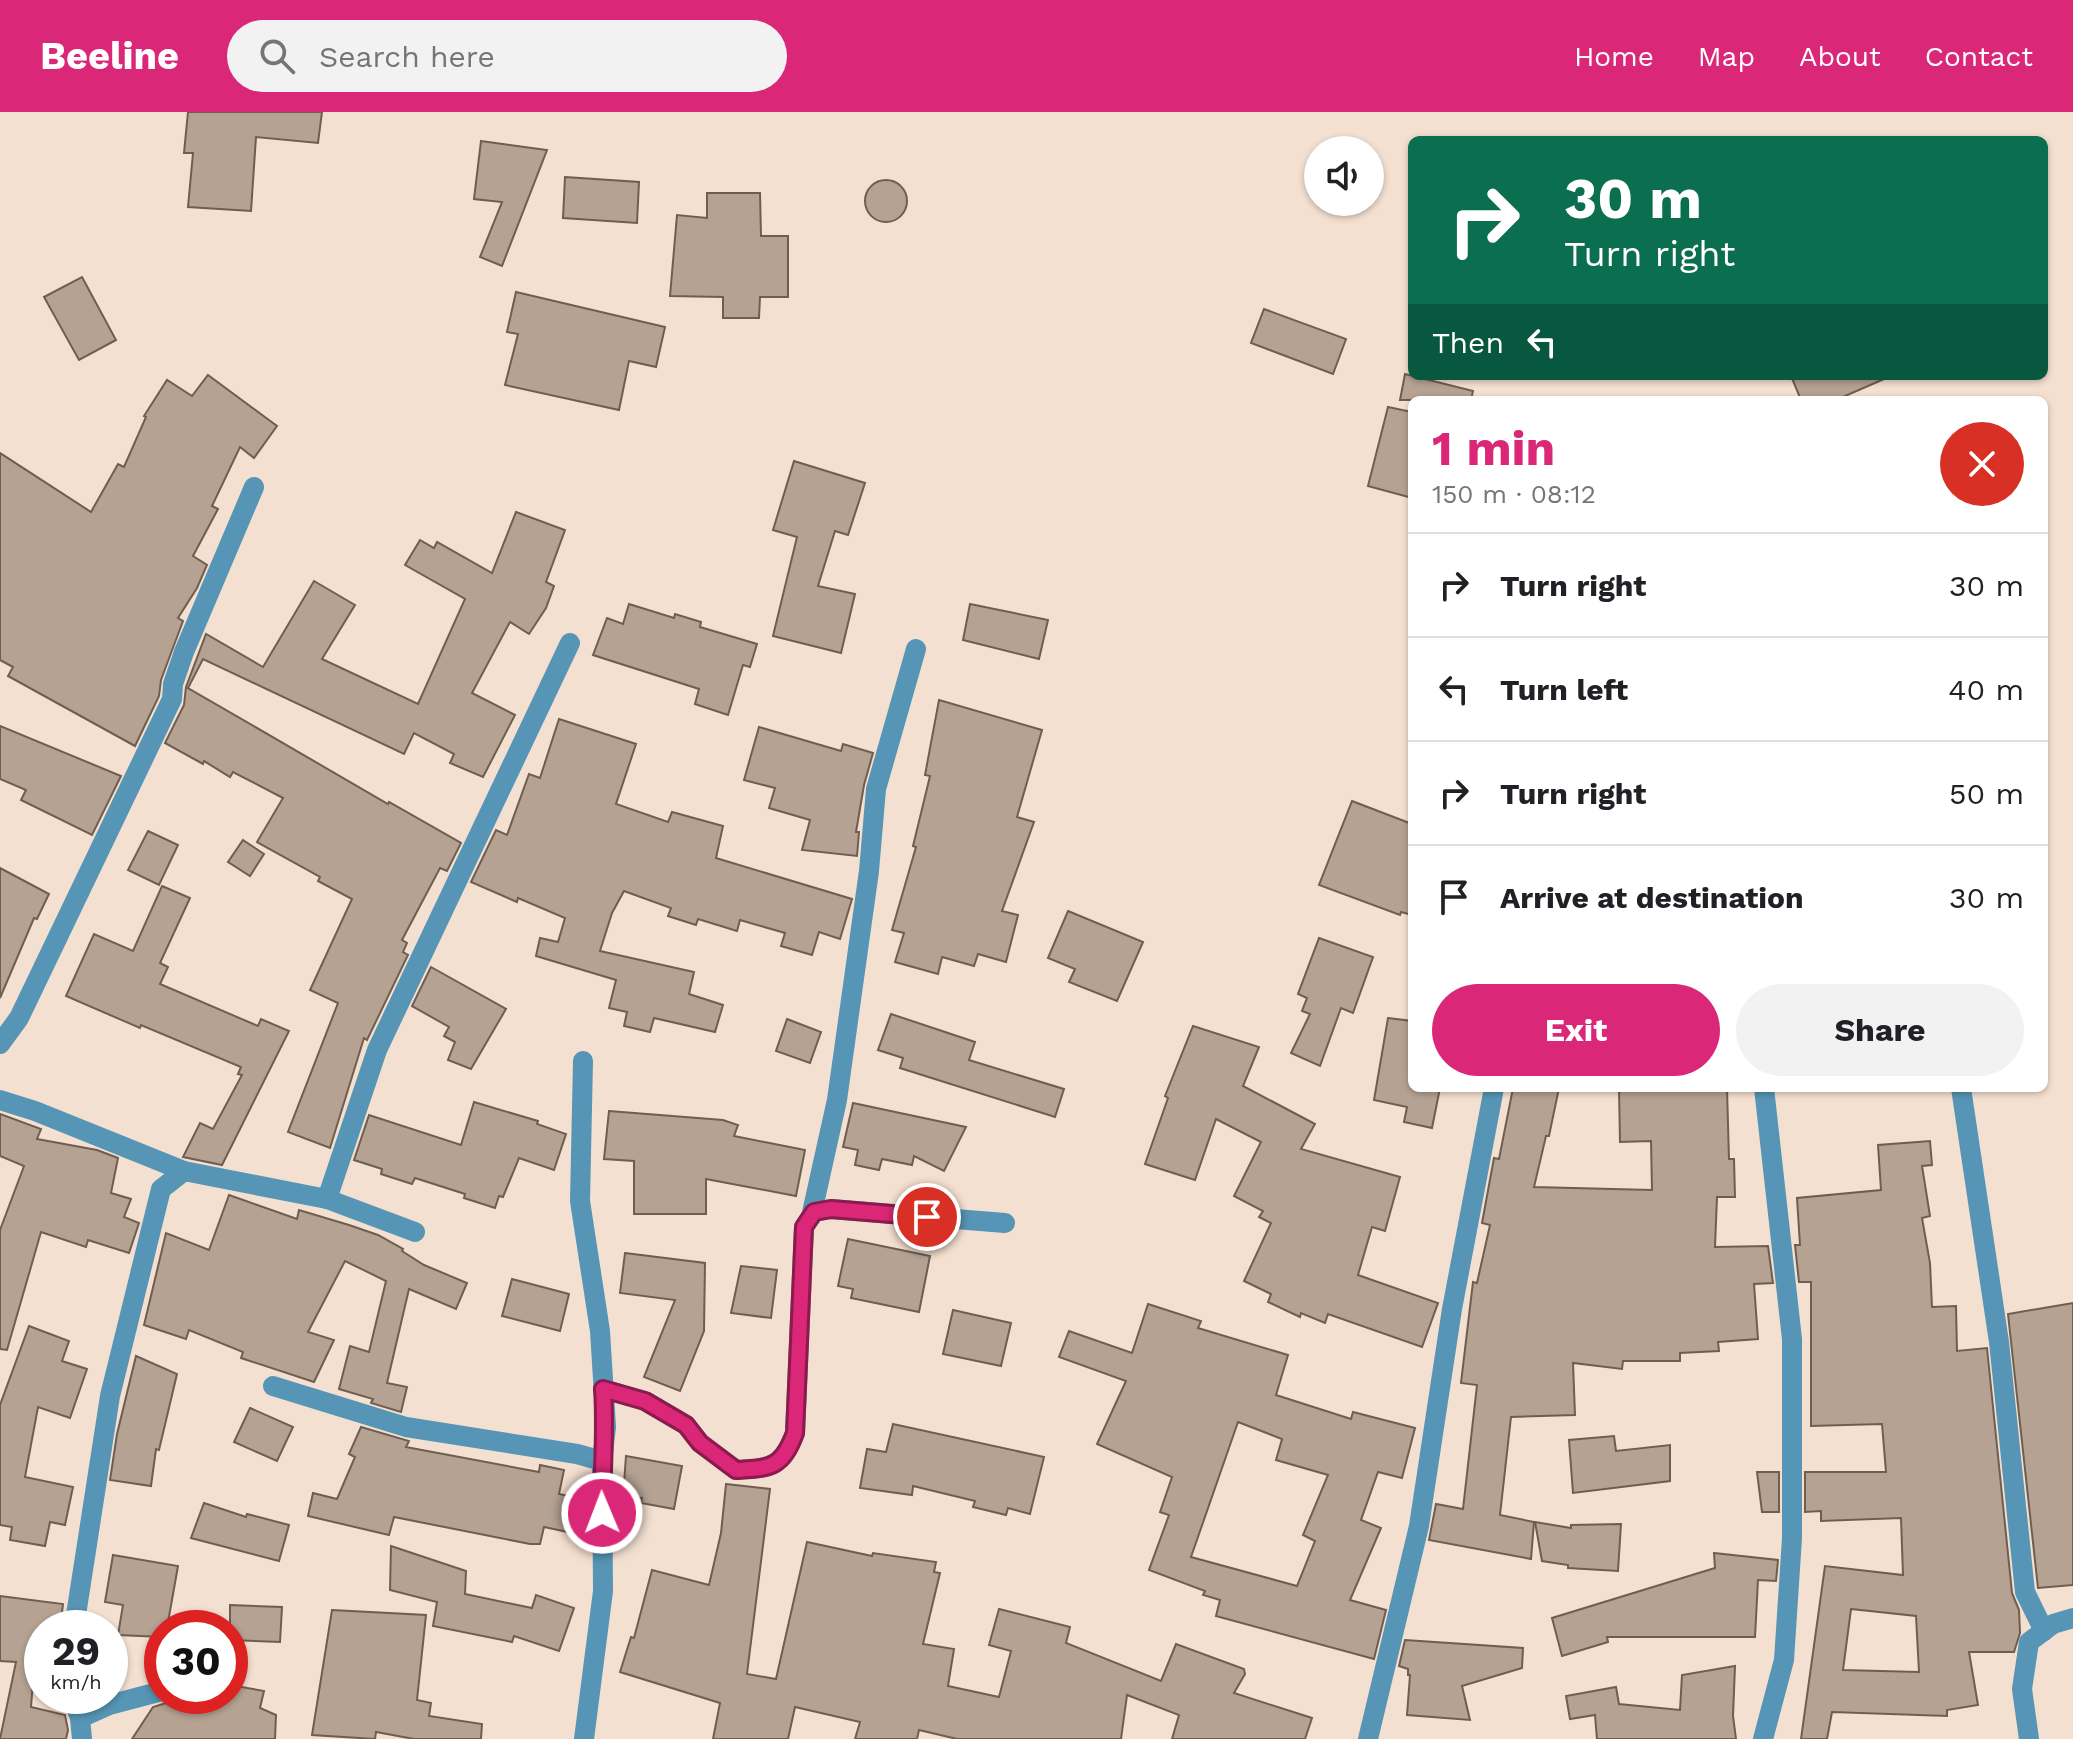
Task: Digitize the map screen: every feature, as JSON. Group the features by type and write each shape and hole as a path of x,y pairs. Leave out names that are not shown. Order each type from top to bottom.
{"street":[{"path":"0,1044 19,1018 172,699 173,684 184,652 254,487"},
{"path":"327,1199 377,1050 570,643"},
{"path":"811,1217 837,1100 869,871 876,789 916,649"},
{"path":"583,1061 580,1201 600,1331 606,1427 602,1461 603,1591 584,1739"},
{"path":"1368,1739 1419,1526 1452,1309 1493,1092"},
{"path":"1763,1739 1784,1660 1792,1508 1792,1339 1764,1092"},
{"path":"1962,1092 1999,1342 2025,1592 2044,1631"},
{"path":"0,1100 184,1171 327,1199 415,1232"},
{"path":"77,1610 110,1396 161,1189 184,1171"},
{"path":"603,1389 645,1401 686,1425 700,1443 736,1470 767,1468 787,1454 795,1433 804,1227 814,1212 831,1209 1005,1223"},
{"path":"273,1386 406,1427 577,1454 602,1461"},
{"path":"2029,1739 2022,1689 2029,1642 2053,1624 2073,1618"},
{"path":"80,1718 109,1705 144,1696"},
{"path":"79,1714 82,1739"}],"building":[{"path":"188,112 322,112 318,143 256,137 251,211 188,207 193,153 184,153"},
{"path":"481,141 547,150 502,266 480,257 502,202 474,199"},
{"path":"565,177 639,182 637,223 563,218"},
{"path":"886,180 901,186 907,201 901,216 886,222 871,216 865,201 871,186"},
{"path":"707,193 760,193 761,236 788,236 788,297 760,297 759,318 723,318 723,297 670,296 677,215 707,218"},
{"path":"82,277 116,340 79,360 44,297"},
{"path":"516,292 665,327 656,367 629,361 619,410 505,385 518,334 507,332"},
{"path":"1264,309 1346,339 1333,374 1251,343"},
{"path":"1405,374 1408,380 1429,380 1473,391 1472,396 1408,396 1408,400 1400,400"},
{"path":"208,375 277,426 254,458 240,447 212,506 218,509 193,556 207,565 178,618 183,621 161,680 159,696 135,746 8,676 13,667 0,660 0,453 91,512 118,464 124,467 144,416 167,380 192,396"},
{"path":"1793,380 1882,380 1845,396 1799,396"},
{"path":"1388,407 1408,411 1408,497 1368,486"},
{"path":"794,461 865,483 848,535 835,531 818,586 855,594 841,653 773,636 797,537 773,530"},
{"path":"516,512 565,530 546,582 554,586 546,608 529,634 510,622 472,693 515,715 483,777 450,763 454,754 414,733 404,754 203,659 188,688 461,843 447,871 440,868 402,940 407,943 403,952 408,955 367,1040 364,1038 330,1148 288,1132 338,1003 310,990 352,899 318,881 320,877 257,842 283,798 233,772 230,777 165,743 184,705 186,687 206,634 263,667 314,581 355,605 322,659 418,704 465,599 405,565 420,540 434,548 437,542 492,573"},
{"path":"629,604 674,618 675,614 701,622 700,627 757,644 750,667 743,665 728,715 695,704 699,689 593,655 607,618 623,624"},
{"path":"970,604 1048,620 1039,659 963,640"},
{"path":"939,700 1042,730 1017,817 1034,822 1002,911 1018,915 1006,962 978,954 974,966 942,957 938,974 895,962 904,933 892,930 916,847 913,846 930,776 925,775"},
{"path":"559,719 636,744 616,804 668,822 672,812 723,826 716,858 852,899 840,939 819,932 812,955 781,946 785,933 740,920 737,931 698,919 696,925 668,916 671,908 624,891 612,913 600,951 694,972 689,994 723,1005 715,1032 654,1018 650,1032 624,1026 627,1012 609,1008 616,980 536,956 540,938 558,942 565,918 471,882 496,830 507,835 529,774 540,778"},
{"path":"0,726 121,776 92,835 21,800 26,790 0,779"},
{"path":"759,727 841,751 843,744 873,753 856,832 859,832 857,856 802,850 810,820 769,808 775,788 744,780"},
{"path":"1352,801 1408,822 1408,914 1401,912 1400,915 1319,885"},
{"path":"148,831 178,845 159,885 128,870"},
{"path":"243,840 264,854 250,876 228,862"},
{"path":"0,868 49,894 37,919 34,918 0,998"},
{"path":"162,886 190,898 160,963 168,967 160,984 258,1026 261,1019 289,1031 222,1165 183,1157 200,1123 213,1129 242,1075 238,1074 241,1067 66,996 94,934 133,951"},
{"path":"1068,911 1143,942 1117,1001 1069,982 1075,969 1048,958"},
{"path":"1319,938 1373,957 1353,1013 1341,1008 1320,1066 1291,1053 1310,1014 1302,1011 1307,998 1298,994"},
{"path":"431,967 506,1009 471,1069 448,1060 455,1042 444,1036 449,1027 412,1006"},
{"path":"891,1014 975,1042 969,1060 1064,1089 1055,1117 900,1068 903,1058 878,1050"},
{"path":"1388,1018 1408,1020 1408,1092 1439,1092 1432,1128 1404,1122 1407,1107 1374,1100"},
{"path":"787,1019 821,1032 810,1063 776,1051"},
{"path":"1193,1026 1259,1047 1243,1086 1315,1124 1301,1149 1400,1177 1385,1231 1372,1227 1358,1275 1438,1303 1422,1347 1328,1314 1325,1323 1301,1313 1300,1317 1268,1302 1271,1294 1244,1281 1271,1223 1259,1217 1263,1211 1234,1196 1261,1142 1216,1119 1195,1180 1145,1164 1168,1098 1165,1096"},
{"path":"1512,1092 1558,1092 1534,1187 1652,1190 1651,1141 1620,1142 1619,1092 1727,1092 1729,1159 1734,1159 1735,1197 1717,1197 1715,1247 1768,1246 1773,1283 1754,1284 1758,1339 1718,1342 1719,1351 1680,1353 1680,1361 1623,1361 1622,1369 1573,1363 1575,1415 1511,1417 1500,1515 1534,1522 1531,1559 1429,1540 1436,1504 1463,1509 1477,1385 1461,1383 1473,1282 1477,1283 1490,1225 1482,1223 1494,1158 1499,1159"},
{"path":"474,1102 538,1121 537,1124 566,1134 554,1170 519,1158 503,1197 499,1196 495,1208 464,1198 465,1194 415,1178 412,1184 381,1174 382,1169 354,1160 369,1115 461,1145"},
{"path":"853,1103 966,1127 944,1171 914,1156 912,1165 882,1159 879,1170 855,1165 858,1150 843,1147"},
{"path":"609,1111 723,1120 738,1125 734,1136 805,1150 796,1196 706,1179 706,1214 634,1214 634,1161 604,1159"},
{"path":"0,1114 41,1129 37,1139 97,1150 118,1158 111,1193 131,1199 124,1217 139,1223 129,1253 88,1240 86,1247 41,1232 7,1350 0,1349 0,1230 24,1166 0,1156"},
{"path":"1930,1141 1932,1165 1922,1166 1930,1216 1922,1218 1930,1263 1932,1307 1956,1306 1957,1351 1987,1348 2012,1593 2019,1610 2020,1633 2014,1652 1969,1652 1978,1705 1947,1710 1947,1716 1832,1712 1827,1739 1801,1739 1825,1566 1903,1575 1901,1518 1821,1521 1821,1511 1805,1512 1805,1472 1886,1472 1882,1424 1811,1426 1811,1282 1799,1282 1795,1245 1800,1245 1797,1198 1881,1190 1878,1145","holes":["1851,1609 1916,1616 1919,1672 1843,1670"]},
{"path":"229,1195 297,1219 299,1210 378,1235 424,1265 467,1283 456,1309 409,1289 387,1383 407,1387 401,1412 371,1403 373,1399 339,1389 350,1346 369,1352 386,1281 345,1261 308,1332 334,1340 314,1382 241,1358 243,1352 189,1330 186,1339 144,1325 166,1233 209,1250"},
{"path":"848,1239 930,1256 919,1312 851,1298 853,1289 838,1286"},
{"path":"625,1253 705,1263 704,1331 680,1391 644,1377 675,1300 620,1293"},
{"path":"741,1266 777,1270 771,1318 731,1313"},
{"path":"512,1279 569,1294 560,1331 502,1316"},
{"path":"2073,1303 2073,1585 2038,1588 2008,1314"},
{"path":"1148,1304 1201,1321 1198,1328 1288,1355 1276,1395 1351,1419 1353,1412 1415,1428 1402,1478 1378,1472 1361,1520 1381,1528 1350,1600 1386,1610 1374,1659 1216,1616 1220,1600 1203,1595 1205,1591 1149,1570 1169,1515 1160,1512 1172,1477 1097,1444 1126,1381 1059,1357 1069,1331 1132,1353","holes":["1238,1422 1282,1439 1276,1460 1328,1475 1303,1535 1315,1541 1297,1586 1191,1557"]},
{"path":"953,1310 1011,1323 1001,1366 943,1354"},
{"path":"29,1326 69,1341 62,1361 87,1369 70,1418 38,1407 25,1477 73,1487 65,1525 50,1522 45,1546 10,1540 12,1527 0,1525 0,1405"},
{"path":"136,1356 177,1374 159,1450 156,1449 151,1486 110,1480 117,1434"},
{"path":"250,1408 293,1427 277,1461 234,1442"},
{"path":"893,1424 1044,1457 1030,1514 1008,1508 1006,1515 973,1507 975,1501 913,1486 912,1495 860,1488 867,1449 886,1452"},
{"path":"361,1427 409,1441 406,1447 539,1472 540,1465 564,1470 559,1494 584,1499 577,1534 544,1527 540,1544 530,1544 394,1517 389,1535 308,1516 313,1493 337,1499 355,1457 349,1454"},
{"path":"1614,1436 1616,1451 1670,1445 1670,1481 1573,1493 1569,1440"},
{"path":"626,1456 682,1466 674,1509 641,1503 642,1498 623,1497"},
{"path":"1757,1472 1779,1472 1779,1512 1762,1512"},
{"path":"726,1484 770,1489 747,1674 776,1679 807,1542 872,1556 873,1553 936,1562 934,1572 940,1573 923,1644 954,1649 948,1686 999,1697 1011,1651 989,1645 999,1609 1070,1627 1066,1643 1161,1681 1176,1644 1244,1669 1245,1674 1234,1693 1312,1718 1305,1739 1172,1739 1179,1715 1127,1695 1121,1739 957,1739 919,1730 917,1739 855,1739 860,1722 795,1707 788,1739 713,1739 720,1703 620,1672 631,1637 634,1638 652,1570 709,1585 721,1533"},
{"path":"204,1503 246,1517 247,1514 289,1525 279,1561 191,1538"},
{"path":"1535,1522 1571,1528 1571,1525 1621,1524 1618,1571 1568,1568 1568,1565 1542,1561"},
{"path":"391,1546 466,1571 465,1594 532,1608 536,1595 574,1608 559,1651 514,1636 512,1642 433,1626 437,1602 390,1590"},
{"path":"1714,1553 1778,1560 1776,1581 1758,1580 1755,1637 1607,1637 1608,1642 1562,1656 1552,1618 1715,1568"},
{"path":"113,1555 178,1566 170,1610 144,1610 144,1636 128,1635 128,1610 122,1610 123,1605 105,1602"},
{"path":"0,1596 63,1604 62,1610 24,1610 24,1714 65,1715 66,1739 0,1739 16,1662 0,1661"},
{"path":"230,1605 282,1607 280,1642 248,1641 248,1610 230,1610"},
{"path":"332,1610 426,1615 417,1700 431,1703 429,1716 482,1724 481,1739 414,1739 376,1732 375,1739 312,1735"},
{"path":"1405,1640 1523,1648 1522,1668 1462,1686 1470,1720 1407,1715 1410,1675 1408,1669 1399,1666"},
{"path":"1735,1666 1733,1716 1736,1739 1597,1739 1595,1715 1570,1719 1566,1696 1616,1687 1619,1704 1680,1710 1682,1675"},
{"path":"248,1688 264,1691 260,1708 276,1715 275,1739 132,1739 148,1714 248,1714"}],"route":[{"path":"602,1513 602,1461 606,1427 603,1389 645,1401 686,1425 700,1443 736,1470 767,1468 787,1454 795,1433 804,1227 814,1212 831,1209 927,1217"}]}
